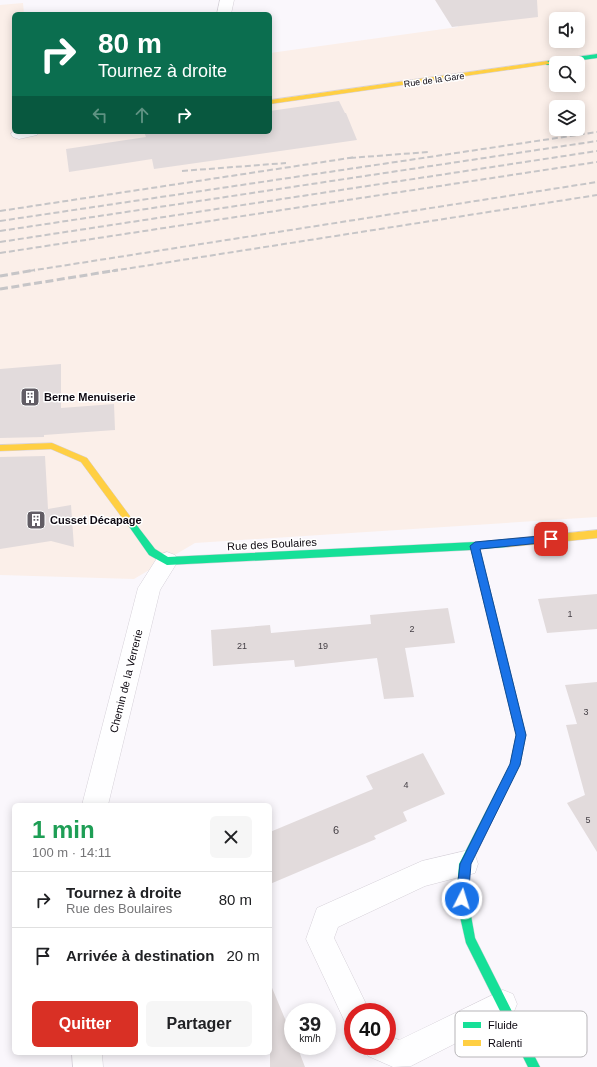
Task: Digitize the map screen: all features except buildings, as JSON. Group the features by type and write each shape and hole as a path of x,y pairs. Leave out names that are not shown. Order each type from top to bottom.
{"street":[{"path":"224,12 227,0"},
{"name":"Rue de la Gare","path":"272,102 597,56"},
{"path":"0,448 52,446 84,460 152,552 167,561"},
{"name":"Rue des Boulaires","path":"167,561 475,546 597,534"},
{"path":"475,546 521,735 515,765 465,864 462,899 470,939 506,1011"},
{"name":"Chemin de la Verrerie","path":"95,803 149,588 167,561"},
{"path":"351,1003 320,939 327,918 422,874 465,864"},
{"path":"489,1011 503,1004"},
{"path":"396,1053 400,1055 455,1028"},
{"path":"87,1055 88,1067"},
{"path":"529,1057 534,1067"}],"shaded area":[{"path":"445,0 597,0 597,517 195,543 134,579 0,575 0,5 23,3 24,12 12,12 12,134 272,134 272,53 458,27"}],"railway":[{"path":"0,221 597,132"},
{"path":"0,231 597,141"},
{"path":"0,242 597,151"},
{"path":"350,158 428,152"},
{"path":"0,211 356,157"},
{"path":"0,253 597,162"},
{"path":"182,171 286,163"},
{"path":"31,271 597,182"},
{"path":"112,271 597,195"},
{"path":"31,271 35,270"},
{"path":"0,289 118,270"},
{"path":"0,276 31,271"}],"traffic: fast":[{"path":"547,63 597,56"},
{"path":"132,525 152,552 167,561 475,546 508,543"},
{"path":"475,546 521,735 515,765 465,864 462,899 470,939 506,1011"},
{"path":"529,1057 534,1067"}],"traffic: slow":[{"path":"272,102 547,63"},
{"path":"0,448 52,446 84,460 132,525"},
{"path":"508,543 597,534"}],"place":[{"name":"Berne Menuiserie","path":"30,397"},
{"name":"Cusset Décapage","path":"36,520"}],"route":[{"path":"462,899 465,864 515,765 521,735 475,546 551,539"}]}
